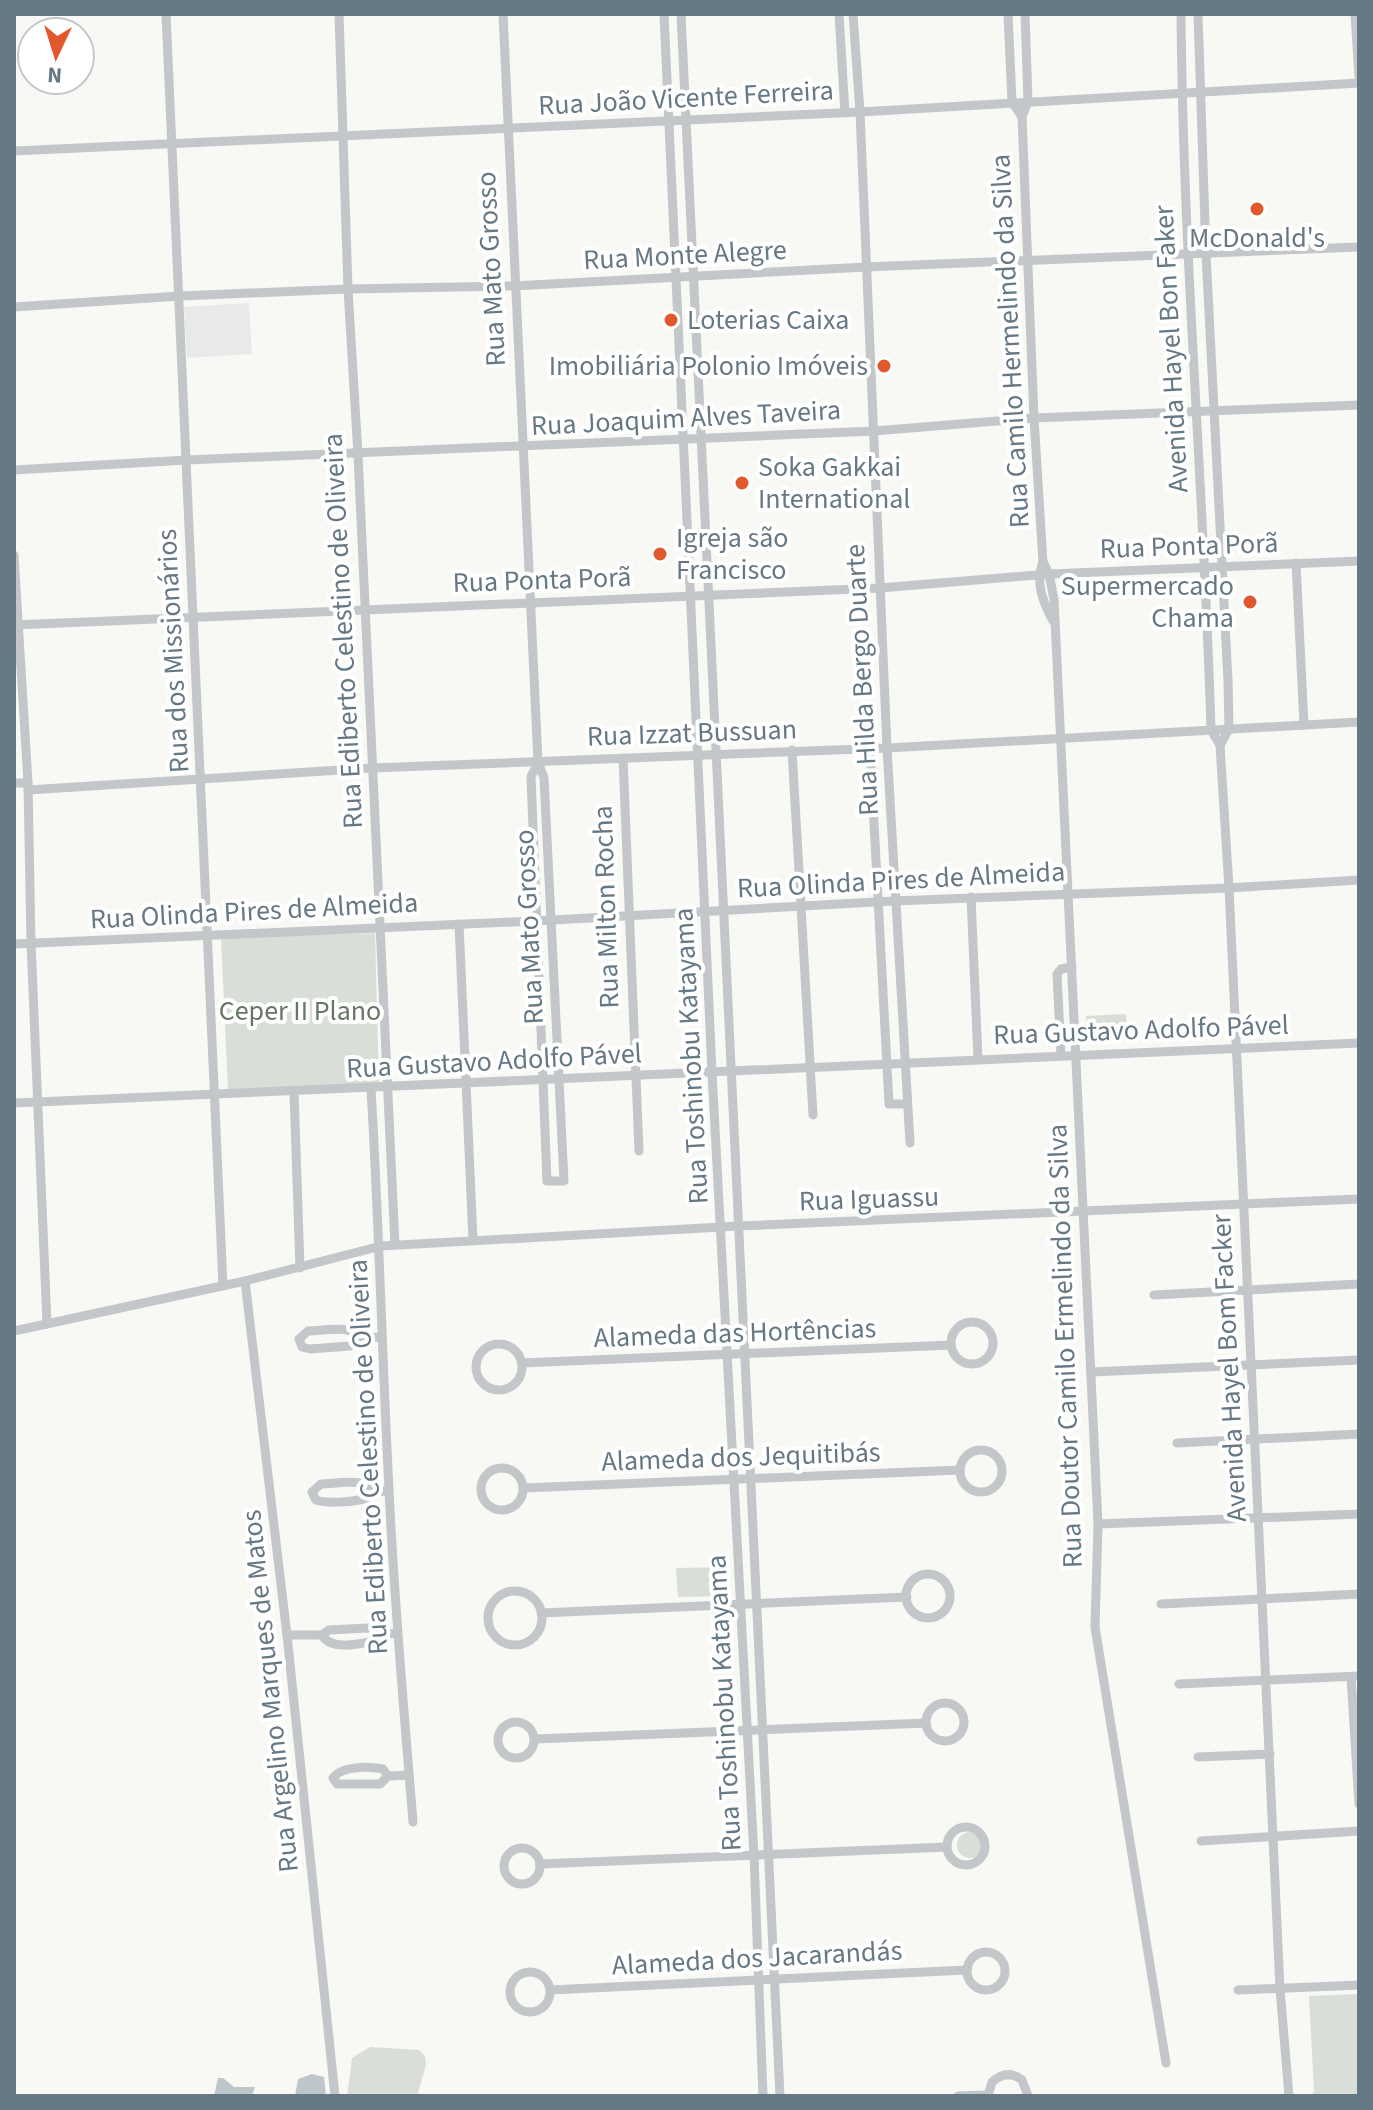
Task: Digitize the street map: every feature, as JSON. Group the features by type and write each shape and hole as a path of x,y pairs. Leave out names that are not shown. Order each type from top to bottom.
{"street":[{"name":"Rua dos Missionários","path":"166,14 223,1286"},
{"name":"Rua Ediberto Celestino de Oliveira","path":"339,14 348,289 395,1245"},
{"name":"Rua Mato Grosso","path":"503,14 528,603 538,762 544,778 564,1181 547,1181 531,777 538,762"},
{"name":"Rua Toshinobu Katayama","path":"664,14 712,1072 754,1856 763,2096"},
{"name":"Rua Toshinobu Katayama","path":"681,14 780,2096"},
{"path":"839,14 845,113"},
{"name":"Rua Hilda Bergo Duarte","path":"853,14 860,112 894,901 910,1143"},
{"path":"1008,14 1012,102"},
{"path":"1025,14 1028,101"},
{"name":"Avenida Hayel Bon Faker","path":"1181,14 1187,255 1198,411 1211,730"},
{"path":"1198,14 1206,254 1216,410 1229,729 1220,745"},
{"path":"1355,14 1359,80"},
{"name":"Rua João Vicente Ferreira","path":"14,151 845,113 1359,80"},
{"name":"Rua Camilo Hermelindo da Silva","path":"1028,101 1022,117 1034,418 1044,574"},
{"name":"Rua Camilo Hermelindo da Silva","path":"1012,102 1022,117"},
{"name":"Rua Monte Alegre","path":"14,307 180,296 513,286 866,267 1359,247"},
{"name":"Rua Joaquim Alves Taveira","path":"14,470 874,431 1034,418 1359,405"},
{"path":"14,555 28,786 31,943 47,1324"},
{"name":"Rua Ponta Porã","path":"16,625 880,588 1044,574 1359,561"},
{"path":"1296,563 1304,725"},
{"name":"Rua Doutor Camilo Ermelindo da Silva","path":"1044,574 1043,602 1054,623 1084,1211 1098,1524 1095,1627 1166,2063"},
{"name":"Rua Izzat Bussuan","path":"14,783 28,786 372,768 887,748 1359,722"},
{"name":"Avenida Hayel Bom Facker","path":"1211,730 1220,745 1229,888 1280,1989"},
{"name":"Rua Hilda Bergo Duarte","path":"870,748 889,1104 906,1104"},
{"path":"792,750 813,1115"},
{"name":"Rua Milton Rocha","path":"623,758 639,1151"},
{"name":"Rua Olinda Pires de Almeida","path":"14,944 552,921 971,897 1359,880"},
{"path":"971,897 978,1059"},
{"path":"459,924 473,1240"},
{"path":"1061,1055 1057,974 1061,969 1072,967"},
{"name":"Rua Gustavo Adolfo Pável","path":"14,1103 1359,1043"},
{"name":"Rua Ediberto Celestino de Oliveira","path":"371,1089 381,1246 382,1337 397,1633 413,1822"},
{"path":"294,1092 300,1268"},
{"path":"717,1149 735,1148"},
{"name":"Rua Iguassu","path":"14,1331 245,1281 381,1246 739,1226 1359,1199"},
{"name":"Rua Argelino Marques de Matos","path":"245,1281 287,1635 335,2096"},
{"path":"1154,1295 1359,1284"},
{"path":"970,1321 989,1329 994,1342 989,1355 978,1363 963,1362 953,1353 951,1345 957,1327 970,1321"},
{"path":"360,1338 350,1330 308,1331 299,1339 302,1347 310,1349 350,1346 360,1338 382,1337"},
{"name":"Alameda das Hortências","path":"500,1344 514,1350 522,1363 520,1377 504,1389 496,1390 484,1384 477,1371 477,1363 485,1349 500,1344"},
{"name":"Alameda das Hortências","path":"522,1363 951,1345"},
{"path":"1091,1372 1359,1360"},
{"path":"1177,1443 1359,1434"},
{"name":"Alameda dos Jequitibás","path":"978,1450 991,1453 1002,1470 998,1484 980,1492 968,1487 960,1470 965,1457 978,1450"},
{"path":"498,1468 518,1474 523,1488 523,1494 515,1505 502,1510 490,1506 480,1489 485,1475 498,1468"},
{"name":"Alameda dos Jequitibás","path":"523,1488 960,1470"},
{"path":"374,1491 367,1484 349,1483 321,1484 312,1492 316,1500 323,1502 363,1499 374,1491 389,1491"},
{"path":"1098,1524 1359,1514"},
{"path":"928,1574 942,1579 950,1597 944,1611 932,1617 918,1615 912,1610 907,1597 907,1590 915,1579 928,1574"},
{"path":"509,1592 526,1594 541,1613 539,1631 525,1643 516,1645 498,1640 489,1624 490,1608 501,1595 509,1592"},
{"path":"1161,1604 1359,1594"},
{"path":"541,1613 907,1597"},
{"path":"287,1635 322,1635 329,1630 368,1628 375,1629 379,1635 397,1633"},
{"path":"1179,1684 1355,1677 1359,1804"},
{"path":"945,1703 961,1711 964,1723 960,1735 949,1741 936,1739 926,1723 929,1711 945,1703"},
{"path":"513,1722 526,1726 535,1739 529,1752 518,1759 505,1755 497,1742 501,1729 513,1722"},
{"path":"535,1739 926,1723"},
{"path":"1198,1757 1270,1754"},
{"path":"388,1776 383,1769 375,1768 341,1771 333,1778 337,1784 345,1786 380,1784 388,1776 409,1775"},
{"path":"968,1826 980,1832 986,1843 983,1855 968,1865 951,1858 947,1847 951,1834 968,1826"},
{"path":"1201,1841 1359,1831"},
{"path":"523,1847 533,1851 540,1864 536,1878 523,1884 509,1879 503,1865 509,1852 523,1847"},
{"path":"540,1864 947,1847"},
{"name":"Alameda dos Jacarandás","path":"988,1952 1003,1962 1005,1974 999,1985 987,1990 970,1982 967,1970 971,1958 988,1952"},
{"name":"Alameda dos Jacarandás","path":"550,1990 967,1970"},
{"name":"Alameda dos Jacarandás","path":"527,1972 541,1977 550,1990 545,2005 532,2012 518,2008 511,1994 514,1980 519,1974 527,1972"},
{"path":"1238,1990 1359,1985"},
{"path":"1280,1989 1289,2096"},
{"path":"958,2096 988,2095 992,2082 1010,2074 1022,2080 1028,2096"}],"shaded area":[{"path":"249,303 252,354 187,358 184,307"},
{"path":"312,2074 324,2077 326,2096 295,2096 298,2079"},
{"path":"218,2078 223,2078 234,2087 255,2087 252,2096 214,2096"}],"green space":[{"name":"Ceper II Plano","path":"375,933 379,1084 228,1090 221,938"},
{"path":"1126,1014 1127,1035 1087,1037 1086,1016"},
{"path":"729,1567 731,1596 678,1597 676,1568"},
{"path":"970,1832 979,1836 983,1845 979,1854 970,1858 961,1854 957,1845 961,1836"},
{"path":"1359,1994 1359,2096 1311,2096 1314,2091 1309,1996"},
{"path":"370,2047 419,2050 425,2056 426,2065 417,2096 347,2096 352,2058"}],"place":[{"name":"McDonald's","path":"1257,209"},
{"name":"Loterias Caixa","path":"671,320"},
{"name":"Imobiliária Polonio Imóveis","path":"884,366"},
{"name":"Soka Gakkai International","path":"742,483"},
{"name":"Igreja são Francisco","path":"660,554"},
{"name":"Supermercado Chama","path":"1250,602"}]}
